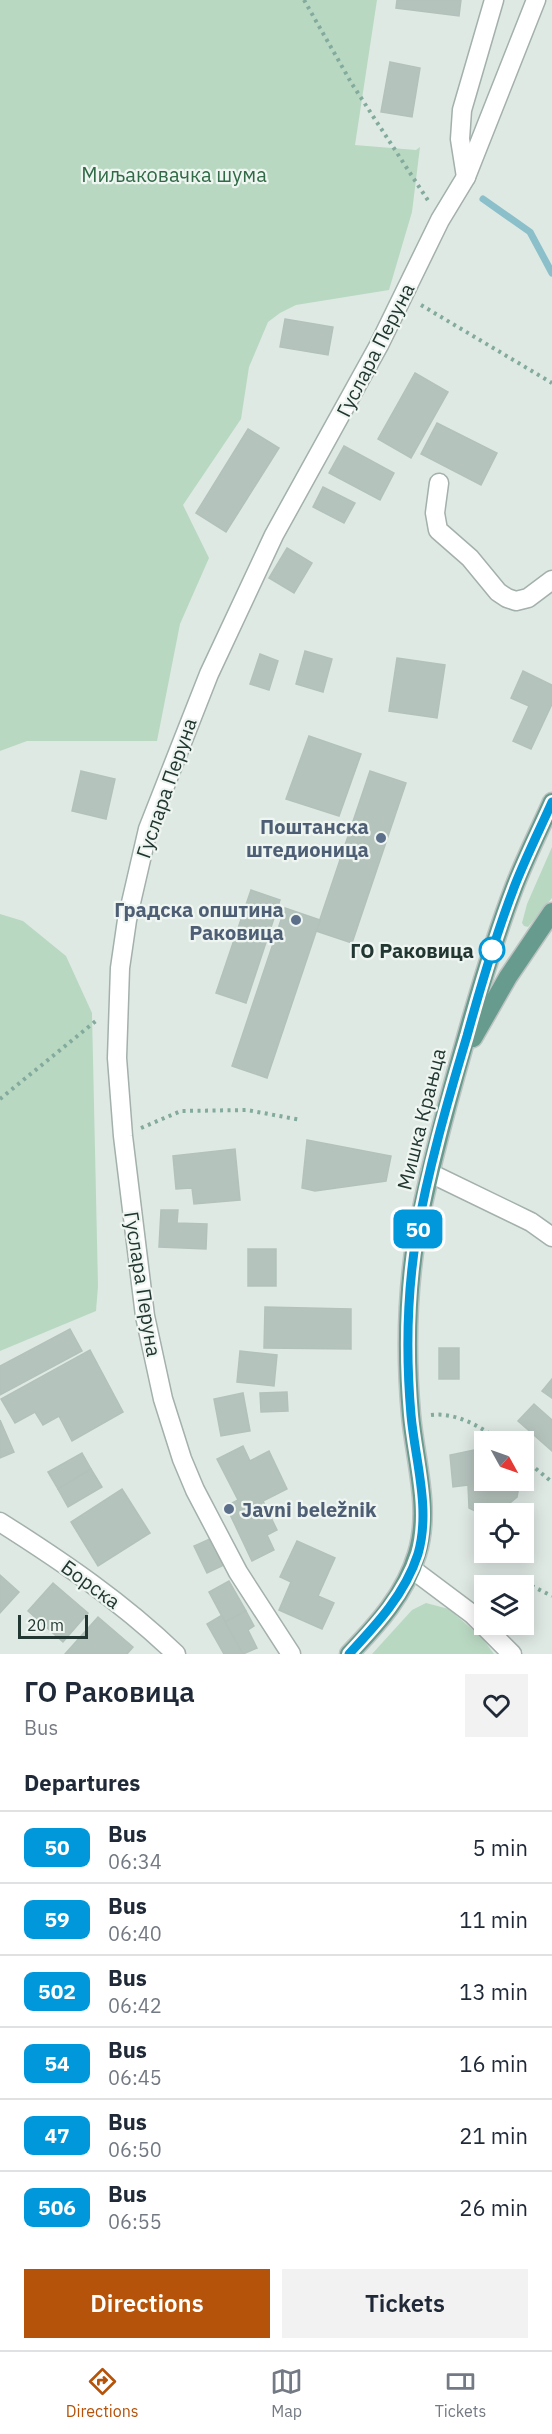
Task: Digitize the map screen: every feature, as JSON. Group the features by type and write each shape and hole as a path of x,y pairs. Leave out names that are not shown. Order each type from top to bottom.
{"main road":[{"name":"Мишка Крањца","path":"349,1654 385,1615 404,1585 412,1569 424,1523 411,1418 409,1347 412,1270 430,1173 477,995 511,896 552,802"},
{"path":"457,1069 508,977 552,912"}],"street":[{"path":"466,177 460,139 462,110 494,0"},
{"name":"Гуслара Перуна","path":"291,1654 238,1572 195,1490 163,1399 145,1316 123,1136 117,1058 120,968 143,846 186,728 225,637 274,536 326,444 404,295 440,220 466,177 536,0"},
{"path":"439,483 435,513 438,530 470,558 498,592 516,601 528,598 552,580"},
{"path":"430,1173 531,1222 552,1237"},
{"name":"Борска","path":"0,1522 96,1585 176,1654"},
{"path":"412,1569 472,1614 512,1654"}],"path":[{"path":"304,0 352,84 440,220"},
{"path":"404,295 552,383"},
{"path":"0,1099 118,1004"},
{"path":"123,1136 181,1112 248,1110 301,1120"},
{"path":"411,1418 441,1414 458,1416 483,1431"},
{"path":"534,1467 552,1482"},
{"path":"534,1587 552,1596"}],"green space":[{"name":"Миљаковачка шума","path":"0,0 377,0 355,145 416,150 420,147 412,212 389,290 296,305 268,322 249,367 241,419 183,505 209,558 180,624 157,741 27,741 0,751"},
{"path":"552,847 552,898 528,927 524,926 522,923 527,904"},
{"path":"0,914 23,921 66,956 92,1013 98,1286 96,1311 0,1351"},
{"path":"426,1603 449,1609 474,1631 474,1635 478,1635 483,1639 494,1654 372,1654 412,1610"}],"building":[{"path":"397,0 461,0 459,16 396,8"},
{"path":"390,62 420,68 412,117 381,112"},
{"path":"285,319 333,327 328,355 280,347"},
{"path":"415,373 448,392 411,458 378,439"},
{"path":"437,423 497,453 481,485 421,454"},
{"path":"248,429 279,448 226,532 196,513"},
{"path":"344,446 394,473 380,500 329,473"},
{"path":"323,487 355,503 344,523 313,507"},
{"path":"287,548 312,563 294,593 269,578"},
{"path":"305,651 332,659 323,692 296,684"},
{"path":"260,654 278,661 269,690 250,684"},
{"path":"397,658 445,665 437,718 389,711"},
{"path":"523,671 552,685 552,704 531,749 513,741 529,706 511,698"},
{"path":"309,736 361,754 339,816 286,799"},
{"path":"81,771 115,779 106,819 72,811"},
{"path":"370,771 406,783 352,943 316,931"},
{"path":"251,890 280,900 246,1003 216,993"},
{"path":"285,908 320,920 267,1078 232,1066"},
{"path":"307,1140 391,1156 386,1181 315,1191 302,1188"},
{"path":"235,1149 240,1200 194,1204 192,1188 176,1189 173,1156"},
{"path":"161,1210 178,1210 177,1223 207,1224 206,1249 159,1247"},
{"path":"248,1249 276,1249 276,1286 248,1286"},
{"path":"265,1307 351,1309 351,1349 264,1348"},
{"path":"70,1329 82,1351 0,1395 0,1366"},
{"path":"439,1348 459,1348 459,1379 439,1379"},
{"path":"90,1350 123,1412 72,1441 59,1416 43,1425 35,1412 15,1423 1,1399"},
{"path":"240,1351 277,1355 274,1386 237,1382"},
{"path":"552,1379 552,1398 542,1391"},
{"path":"287,1392 288,1411 261,1412 260,1393"},
{"path":"243,1393 250,1431 221,1436 214,1399"},
{"path":"534,1404 552,1420 552,1451 534,1435 534,1431 529,1431 518,1421"},
{"path":"0,1420 14,1452 0,1458"},
{"path":"243,1446 250,1461 269,1451 287,1489 263,1501 277,1530 267,1535 274,1550 252,1561 226,1506 238,1500 217,1459"},
{"path":"474,1450 474,1491 518,1491 517,1497 510,1503 474,1503 474,1510 469,1508 468,1485 453,1487 450,1455"},
{"path":"82,1453 91,1469 58,1489 48,1472"},
{"path":"91,1469 102,1487 68,1507 58,1489"},
{"path":"122,1489 150,1533 98,1566 71,1522"},
{"path":"212,1538 224,1565 207,1573 194,1546"},
{"path":"297,1541 335,1558 318,1596 334,1603 322,1629 279,1610 291,1582 280,1577"},
{"path":"0,1575 19,1592 0,1613"},
{"path":"229,1581 246,1611 225,1622 209,1592"},
{"path":"53,1583 88,1613 63,1642 28,1611"},
{"path":"246,1611 254,1626 248,1630 257,1648 243,1654 225,1622"},
{"path":"222,1615 243,1654 224,1654 207,1624"},
{"path":"98,1617 133,1647 127,1654 65,1654"}],"waterway":[{"path":"483,199 530,232 552,273"}],"bus line":[{"name":"50","path":"349,1654 385,1615 404,1585 418,1554 424,1523 409,1391 411,1287 416,1240 431,1166 477,995 515,885 552,802"}],"place":[{"name":"Поштанска штедионица","path":"381,838"},
{"name":"Градска општина Раковица","path":"296,920"},
{"name":"ГО Раковица","path":"492,950"},
{"name":"Javni beležnik","path":"229,1509"}]}
